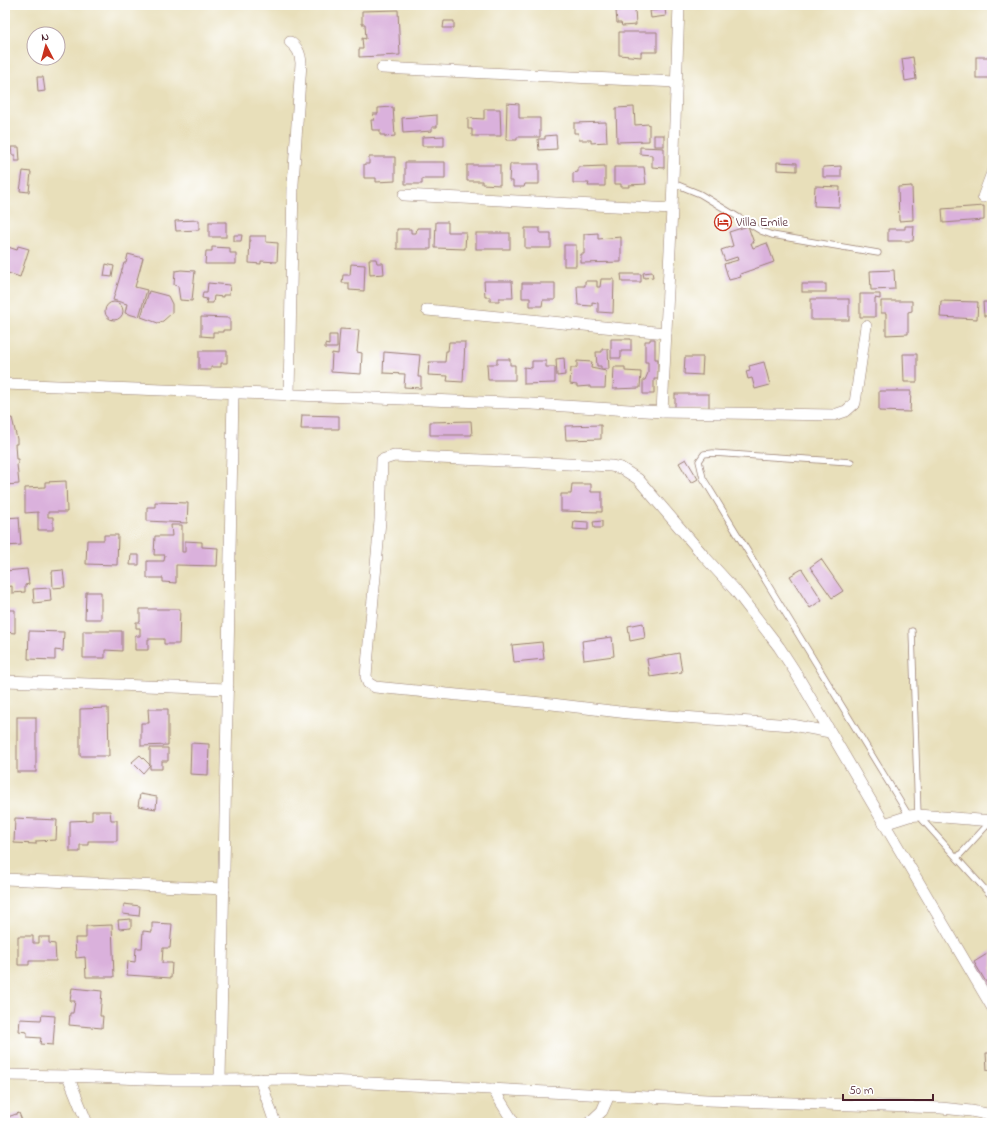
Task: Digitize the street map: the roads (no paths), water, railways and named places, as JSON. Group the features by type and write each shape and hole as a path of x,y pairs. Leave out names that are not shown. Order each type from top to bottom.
{"street":[{"path":"662,412 672,209 678,5"},
{"path":"290,42 296,46 300,53 301,63 293,184 290,395"},
{"path":"382,68 676,82"},
{"path":"983,197 992,173"},
{"path":"404,195 672,209"},
{"path":"427,310 666,333"},
{"path":"5,384 532,404 662,412 834,415 846,411 855,403 866,326"},
{"path":"220,1080 233,393"},
{"path":"830,732 792,725 628,713 375,687 368,683 366,676 380,521 382,460 394,456 611,466 630,472 638,478 702,556 735,590 780,647 992,1007"},
{"path":"5,681 228,689"},
{"path":"884,824 914,815 991,821"},
{"path":"5,880 224,888"},
{"path":"5,1075 169,1080 289,1079 609,1095 941,1108 971,1110 992,1115"},
{"path":"68,1076 87,1123"},
{"path":"260,1079 274,1123"},
{"path":"493,1089 514,1123"},
{"path":"589,1123 602,1111 609,1095"}],"lane":[{"path":"672,183 700,194 761,232 772,236 878,254"},
{"path":"850,462 713,452 704,454 699,460 703,478 914,815 957,858 992,897"},
{"path":"912,631 914,815"},
{"path":"957,858 991,821"}],"place":[{"name":"Villa Emile","path":"723,222"}]}
